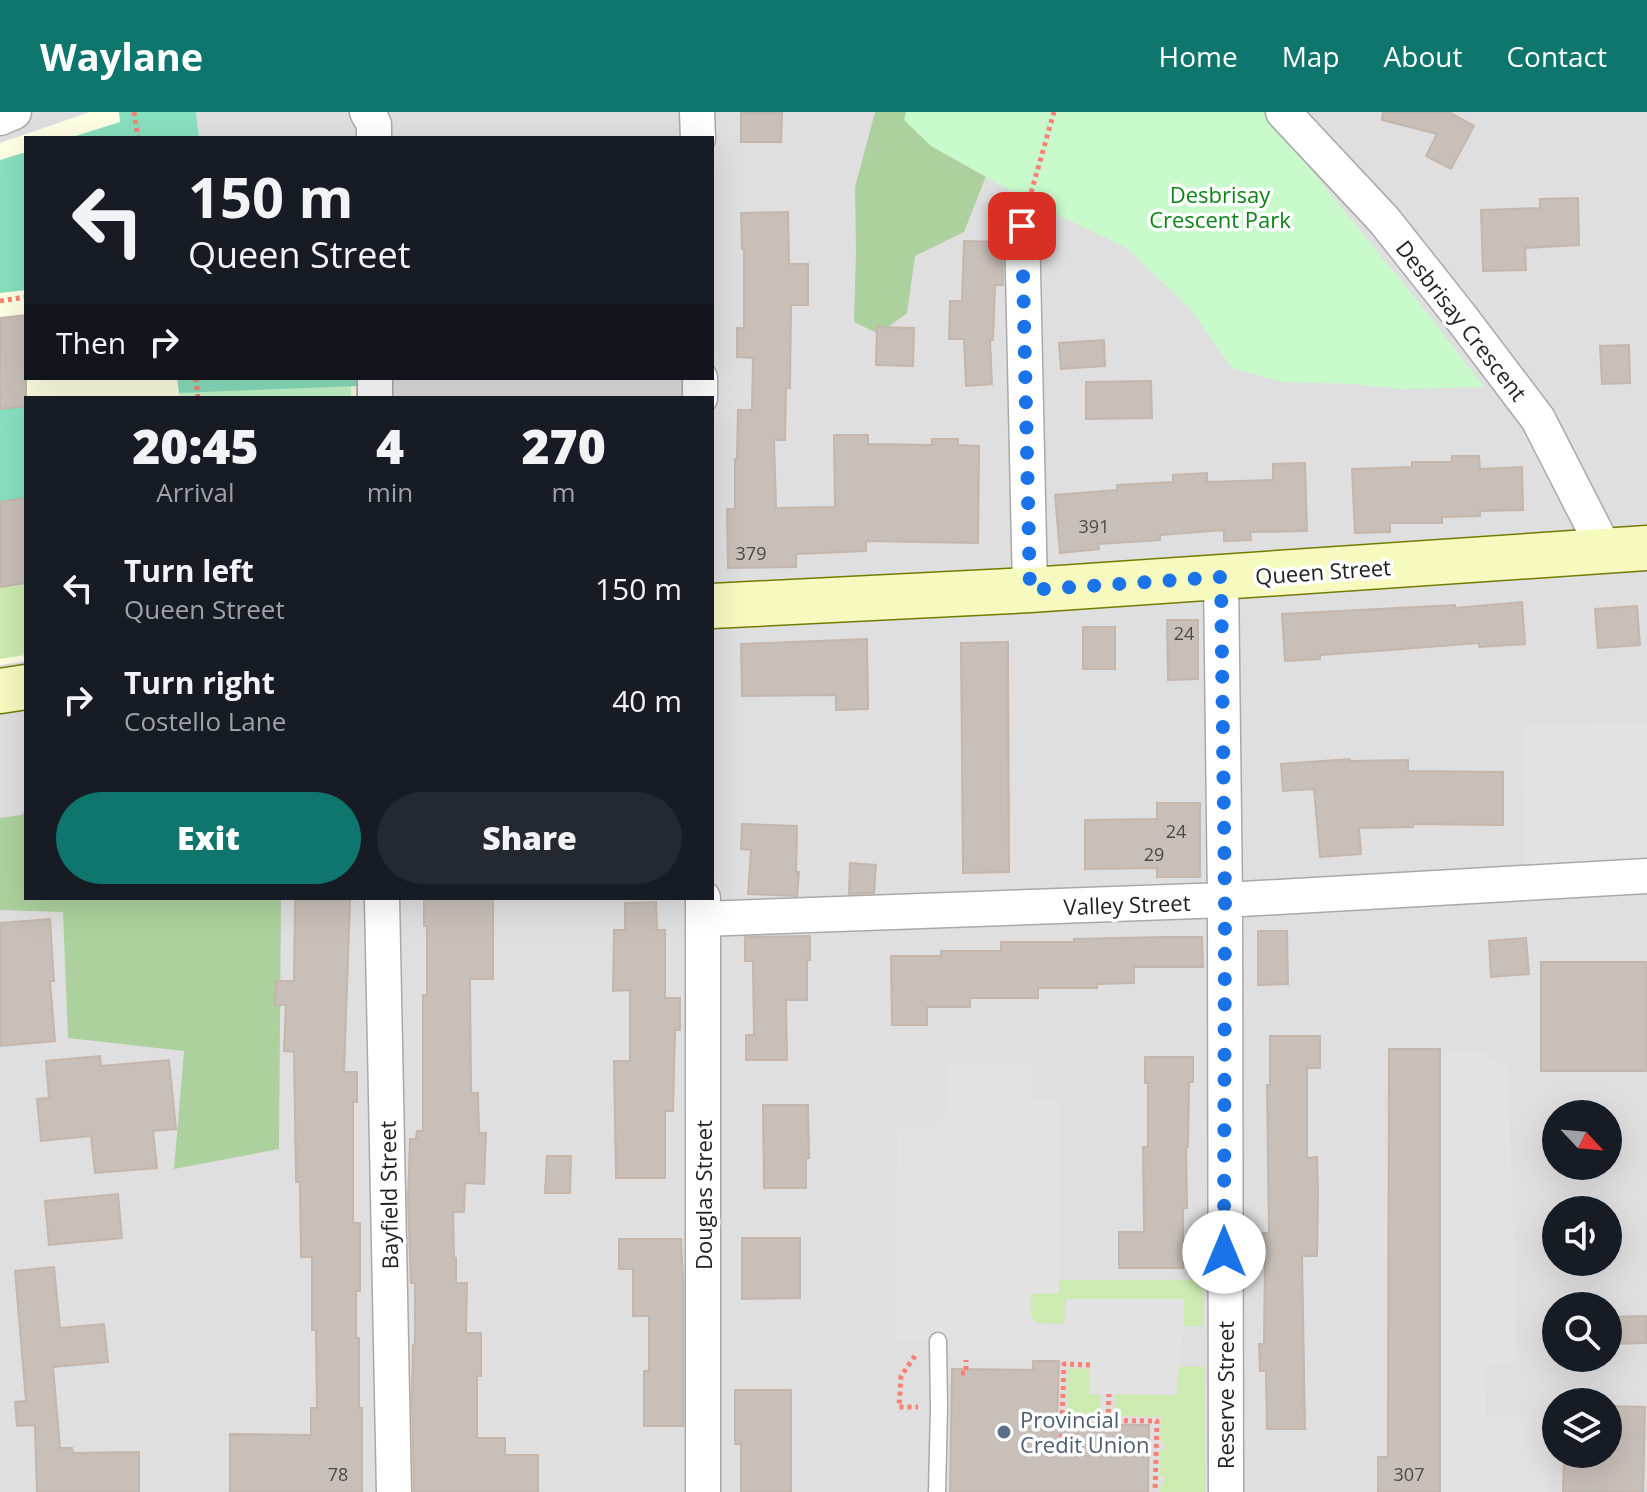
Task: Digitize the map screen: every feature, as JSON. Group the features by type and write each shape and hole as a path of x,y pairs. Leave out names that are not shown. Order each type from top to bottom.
{"street":[{"path":"0,118 14,112"},
{"path":"367,112 374,124 374,136"},
{"path":"697,112 698,136"},
{"name":"Desbrisay Crescent","path":"1283,112 1384,220 1460,316 1538,419 1626,550"},
{"path":"1022,226 1030,590"},
{"name":"Queen Street","path":"714,606 1030,590 1626,550"},
{"name":"Reserve Street","path":"1221,577 1226,1492"},
{"path":"0,691 24,687"},
{"name":"Valley Street","path":"703,908 1225,900 1647,876"},
{"name":"Bayfield Street","path":"382,900 394,1492"},
{"name":"Douglas Street","path":"703,908 703,1492"}],"lane":[{"path":"937,1492 938,1341"}],"path":[{"path":"134,112 138,136"},
{"path":"1022,226 1054,112"},
{"path":"0,301 24,297"},
{"path":"1062,1438 1064,1364 1090,1365"},
{"path":"1108,1421 1109,1394"},
{"path":"1062,1420 1157,1421 1155,1492"}],"shaded area":[{"path":"0,112 1647,112 1647,1492 0,1492"},
{"path":"90,112 196,112 199,136 24,136 24,380 356,380 356,396 24,396 24,661 0,665 0,143"},
{"path":"1647,723 1647,861 1525,869 1524,726"},
{"path":"1440,1049 1481,1051 1508,1068 1517,1362 1485,1364 1486,1417 1542,1418 1542,1468 1548,1468 1548,1492 1440,1492"},
{"path":"948,1063 1032,1064 1032,1100 1058,1100 1059,1293 1031,1294 1031,1316 1034,1321 1039,1324 1063,1324 1066,1299 1184,1299 1177,1395 1089,1394 1089,1361 957,1360 924,1340 896,1340 897,1129 933,1128 948,1110"}],"green space":[{"path":"119,112 196,112 199,136 75,136 120,122"},
{"path":"875,112 920,112 988,171 964,232 915,256 907,313 879,334 854,322 855,187"},
{"name":"Desbrisay Crescent Park","path":"906,112 1264,112 1484,387 1401,389 1283,382 1232,368 1190,309 1128,249 1025,199 931,146 904,120"},
{"path":"24,153 24,290 0,293 0,160"},
{"path":"177,380 357,380 357,386 179,393"},
{"path":"351,384 351,396 180,396 179,393"},
{"path":"24,406 24,498 0,502 0,409"},
{"path":"24,583 24,655 0,659 0,587"},
{"path":"24,812 24,900 281,900 279,1149 174,1169 184,1051 68,1038 63,912 0,910 0,818"},
{"path":"1059,1280 1203,1280 1203,1326 1184,1326 1184,1299 1066,1299 1063,1324 1036,1323 1031,1316 1031,1294 1059,1293"},
{"path":"1181,1366 1204,1367 1205,1492 1160,1492 1160,1486 1164,1485 1164,1477 1160,1476 1160,1450 1164,1450 1164,1441 1160,1441 1161,1417 1115,1416 1115,1394 1177,1395 1178,1370"},
{"path":"1068,1368 1090,1369 1089,1394 1100,1394 1100,1416 1067,1416"}],"building":[{"path":"1383,112 1449,112 1474,126 1451,169 1426,156 1437,134 1382,120"},
{"path":"741,113 782,113 781,142 741,142"},
{"path":"1578,198 1579,245 1525,248 1526,270 1483,271 1481,210 1540,208 1540,199"},
{"path":"788,212 789,264 808,264 808,305 791,305 790,388 786,388 785,440 774,440 776,508 835,507 834,435 868,435 868,444 932,445 932,439 958,439 958,445 979,446 978,543 866,541 866,551 796,554 796,567 728,568 727,509 735,509 738,410 752,410 753,358 737,357 737,328 744,328 741,213"},
{"path":"964,241 1002,242 1003,285 995,285 993,340 990,340 992,384 966,386 964,339 949,339 950,301 962,301"},
{"path":"24,315 24,406 0,409 0,318"},
{"path":"877,327 914,328 913,366 876,365"},
{"path":"1104,340 1105,366 1061,369 1059,343"},
{"path":"1629,345 1630,383 1602,384 1600,346"},
{"path":"1151,381 1152,418 1086,419 1086,382"},
{"path":"1452,456 1479,456 1480,469 1522,467 1523,510 1480,511 1480,516 1442,517 1442,523 1390,523 1390,532 1355,533 1352,469 1412,467 1412,462 1452,462"},
{"path":"1305,463 1307,531 1250,532 1251,540 1224,541 1224,530 1160,535 1160,540 1098,544 1099,549 1060,553 1055,495 1117,490 1117,485 1173,482 1173,475 1207,473 1207,482 1273,480 1273,464"},
{"path":"24,498 24,583 0,587 0,502"},
{"path":"1522,602 1525,644 1479,647 1479,643 1320,655 1320,659 1285,661 1282,614 1455,605 1455,608"},
{"path":"1637,606 1640,645 1598,648 1595,609"},
{"path":"1167,620 1198,620 1198,679 1168,680"},
{"path":"1083,627 1115,627 1115,669 1083,669"},
{"path":"867,639 868,709 836,710 836,695 742,696 741,644"},
{"path":"1008,642 1009,872 963,873 961,643"},
{"path":"1350,759 1408,760 1408,771 1503,772 1503,825 1413,824 1413,827 1359,828 1361,854 1320,857 1314,789 1283,791 1281,764"},
{"path":"1157,803 1200,803 1200,877 1157,877 1157,868 1085,869 1085,820 1157,819"},
{"path":"742,824 797,826 797,896 748,894 751,850 741,849"},
{"path":"850,863 876,865 874,893 849,894"},
{"path":"295,900 350,900 344,1072 357,1072 357,1102 353,1102 353,1223 360,1223 356,1338 359,1338 359,1408 362,1408 362,1492 230,1492 230,1434 311,1435 311,1408 317,1408 316,1330 312,1330 312,1257 301,1257 300,1182 296,1182 294,1052 284,1051 286,1005 275,1005 276,981 294,981"},
{"path":"424,900 493,900 493,979 470,979 471,1093 478,1093 479,1133 486,1133 484,1184 465,1183 464,1212 453,1212 454,1258 456,1283 467,1283 466,1333 481,1333 477,1438 505,1438 505,1455 538,1455 538,1492 414,1492 412,1399 415,1283 411,1283 408,1200 410,1139 416,1139 417,1131 423,1131 423,995 427,995 427,926 424,926"},
{"path":"656,902 657,930 665,930 665,998 680,998 680,1030 675,1030 673,1111 665,1111 665,1178 616,1178 614,1061 630,1061 630,990 613,991 614,930 625,930 625,903"},
{"path":"50,919 54,981 50,981 55,1041 0,1046 0,923"},
{"path":"1258,931 1287,931 1288,984 1258,985"},
{"path":"810,936 807,1000 786,1000 787,1060 746,1060 746,1035 754,1035 753,961 745,961 745,937"},
{"path":"1202,937 1203,967 1134,967 1134,983 1097,984 1097,988 1038,988 1038,998 970,998 970,1007 927,1007 927,1025 892,1025 891,956 941,956 941,951 1001,951 1001,942"},
{"path":"1526,938 1529,974 1491,977 1489,941"},
{"path":"1541,962 1647,962 1647,1071 1541,1071"},
{"path":"1270,1036 1320,1036 1320,1068 1307,1068 1307,1158 1317,1157 1318,1193 1317,1256 1302,1256 1305,1429 1267,1429 1266,1371 1260,1371 1259,1344 1264,1344 1263,1233 1269,1233 1267,1085 1270,1085"},
{"path":"1389,1049 1440,1049 1440,1492 1378,1492 1378,1457 1388,1457"},
{"path":"100,1056 101,1066 169,1060 176,1129 153,1131 157,1168 95,1173 91,1136 41,1141 37,1099 49,1098 46,1061"},
{"path":"1145,1057 1193,1057 1186,1147 1187,1208 1183,1208 1183,1268 1119,1268 1119,1232 1144,1232 1143,1147 1148,1147"},
{"path":"763,1105 808,1105 806,1188 764,1188"},
{"path":"547,1156 571,1156 570,1193 545,1193"},
{"path":"118,1194 122,1238 49,1245 45,1201"},
{"path":"742,1238 800,1238 800,1298 742,1299"},
{"path":"619,1239 681,1239 683,1426 644,1426 644,1371 649,1371 649,1316 633,1316 633,1269 619,1269"},
{"path":"54,1267 60,1328 104,1324 108,1362 53,1367 60,1448 72,1448 73,1453 139,1452 139,1492 37,1492 35,1425 17,1426 15,1402 26,1401 15,1271"},
{"path":"1646,1316 1646,1343 1622,1344 1622,1317"},
{"name":"Provincial Credit Union","path":"1033,1361 1059,1361 1057,1424 1149,1425 1148,1492 950,1492 952,1369 1033,1370"},
{"path":"735,1390 791,1390 791,1492 741,1492 741,1444 735,1444"},
{"path":"1622,1406 1645,1407 1643,1492 1563,1492 1564,1468 1622,1468"}],"place":[{"name":"Provincial Credit Union","path":"1004,1432"}],"route":[{"path":"1022,226 1030,590 1221,577 1225,900 1224,1252"}]}
